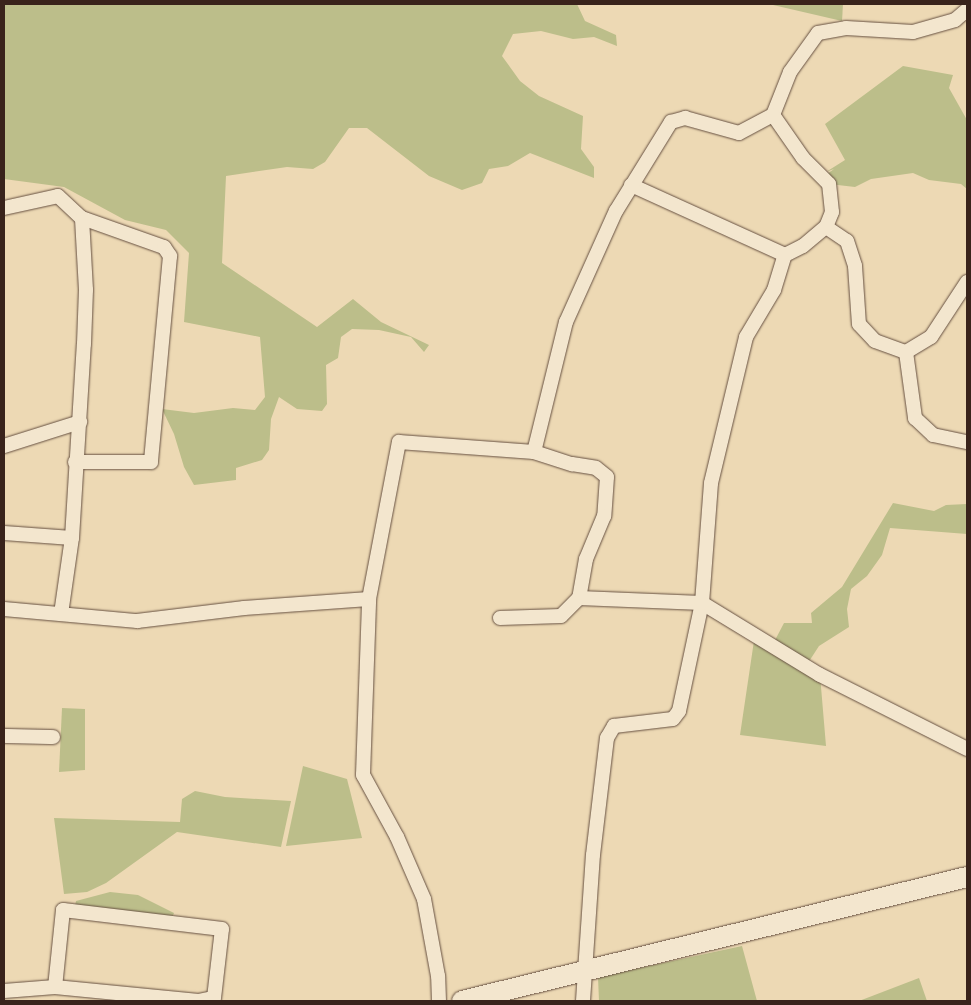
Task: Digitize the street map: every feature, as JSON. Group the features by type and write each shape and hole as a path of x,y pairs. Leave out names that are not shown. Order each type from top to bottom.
{"street":[{"path":"534,452 566,322 631,185 647,165 671,122 685,118 740,133 773,115 790,72 818,33 846,28 913,32 955,20 966,8"},
{"path":"583,1001 584,970 607,738 614,726 674,719 679,711 702,602 712,483 725,434 737,370 746,337 774,290 785,255 803,246 826,227 832,212 828,184 803,158 773,115"},
{"path":"631,185 785,255"},
{"path":"4,208 58,196 82,218 164,247 170,256 152,462 75,462"},
{"path":"61,614 72,538 75,462 80,422 86,290 82,218"},
{"path":"826,227 847,240 855,266 859,324 875,341 906,352 931,338 940,327 967,282"},
{"path":"906,352 915,418 933,434 967,442"},
{"path":"4,446 80,422"},
{"path":"439,1001 438,976 424,899 397,837 363,775 369,599 399,442 534,452 596,468 607,477 604,516 586,559 579,598 561,616 500,618"},
{"path":"4,533 72,538"},
{"path":"579,598 702,602 820,675 967,749"},
{"path":"4,609 137,621 244,608 369,599"},
{"path":"4,736 53,737"},
{"path":"462,1001 967,877"},
{"path":"4,991 54,987 198,1001 214,998 222,929 63,910 54,987"}],"green space":[{"path":"4,4 577,4 585,21 616,35 617,46 594,37 573,39 541,31 513,34 502,56 520,81 539,96 583,116 581,149 594,167 594,178 530,153 508,166 489,169 482,183 462,190 429,176 367,128 349,128 325,162 313,169 287,167 226,176 222,263 317,327 353,299 381,322 429,345 424,352 411,337 379,330 352,329 341,337 338,358 326,365 327,404 322,411 297,409 279,397 271,419 269,450 262,460 236,468 236,480 194,485 184,467 174,434 162,409 194,413 233,408 255,410 265,397 260,337 184,322 189,253 166,230 125,220 64,187 4,179"},
{"path":"774,4 843,4 842,21 773,5"},
{"path":"903,66 953,75 949,88 967,120 967,189 961,184 929,180 913,173 871,179 855,187 829,184 823,177 834,169 826,172 845,160 825,124"},
{"path":"893,503 934,511 946,505 967,504 967,534 890,528 882,555 867,576 851,589 847,609 849,627 819,646 806,666 820,675 826,746 740,735 755,634 773,644 784,623 812,623 811,613 842,587"},
{"path":"62,708 85,709 85,770 59,772"},
{"path":"303,766 347,779 362,838 286,846"},
{"path":"195,791 225,797 291,801 281,847 177,832 106,883 87,892 64,894 54,818 180,822 182,799"},
{"path":"110,892 138,895 174,913 172,918 75,906 76,901"},
{"path":"742,946 757,1001 599,1001 598,977"},
{"path":"919,978 927,1001 859,1001"}]}
